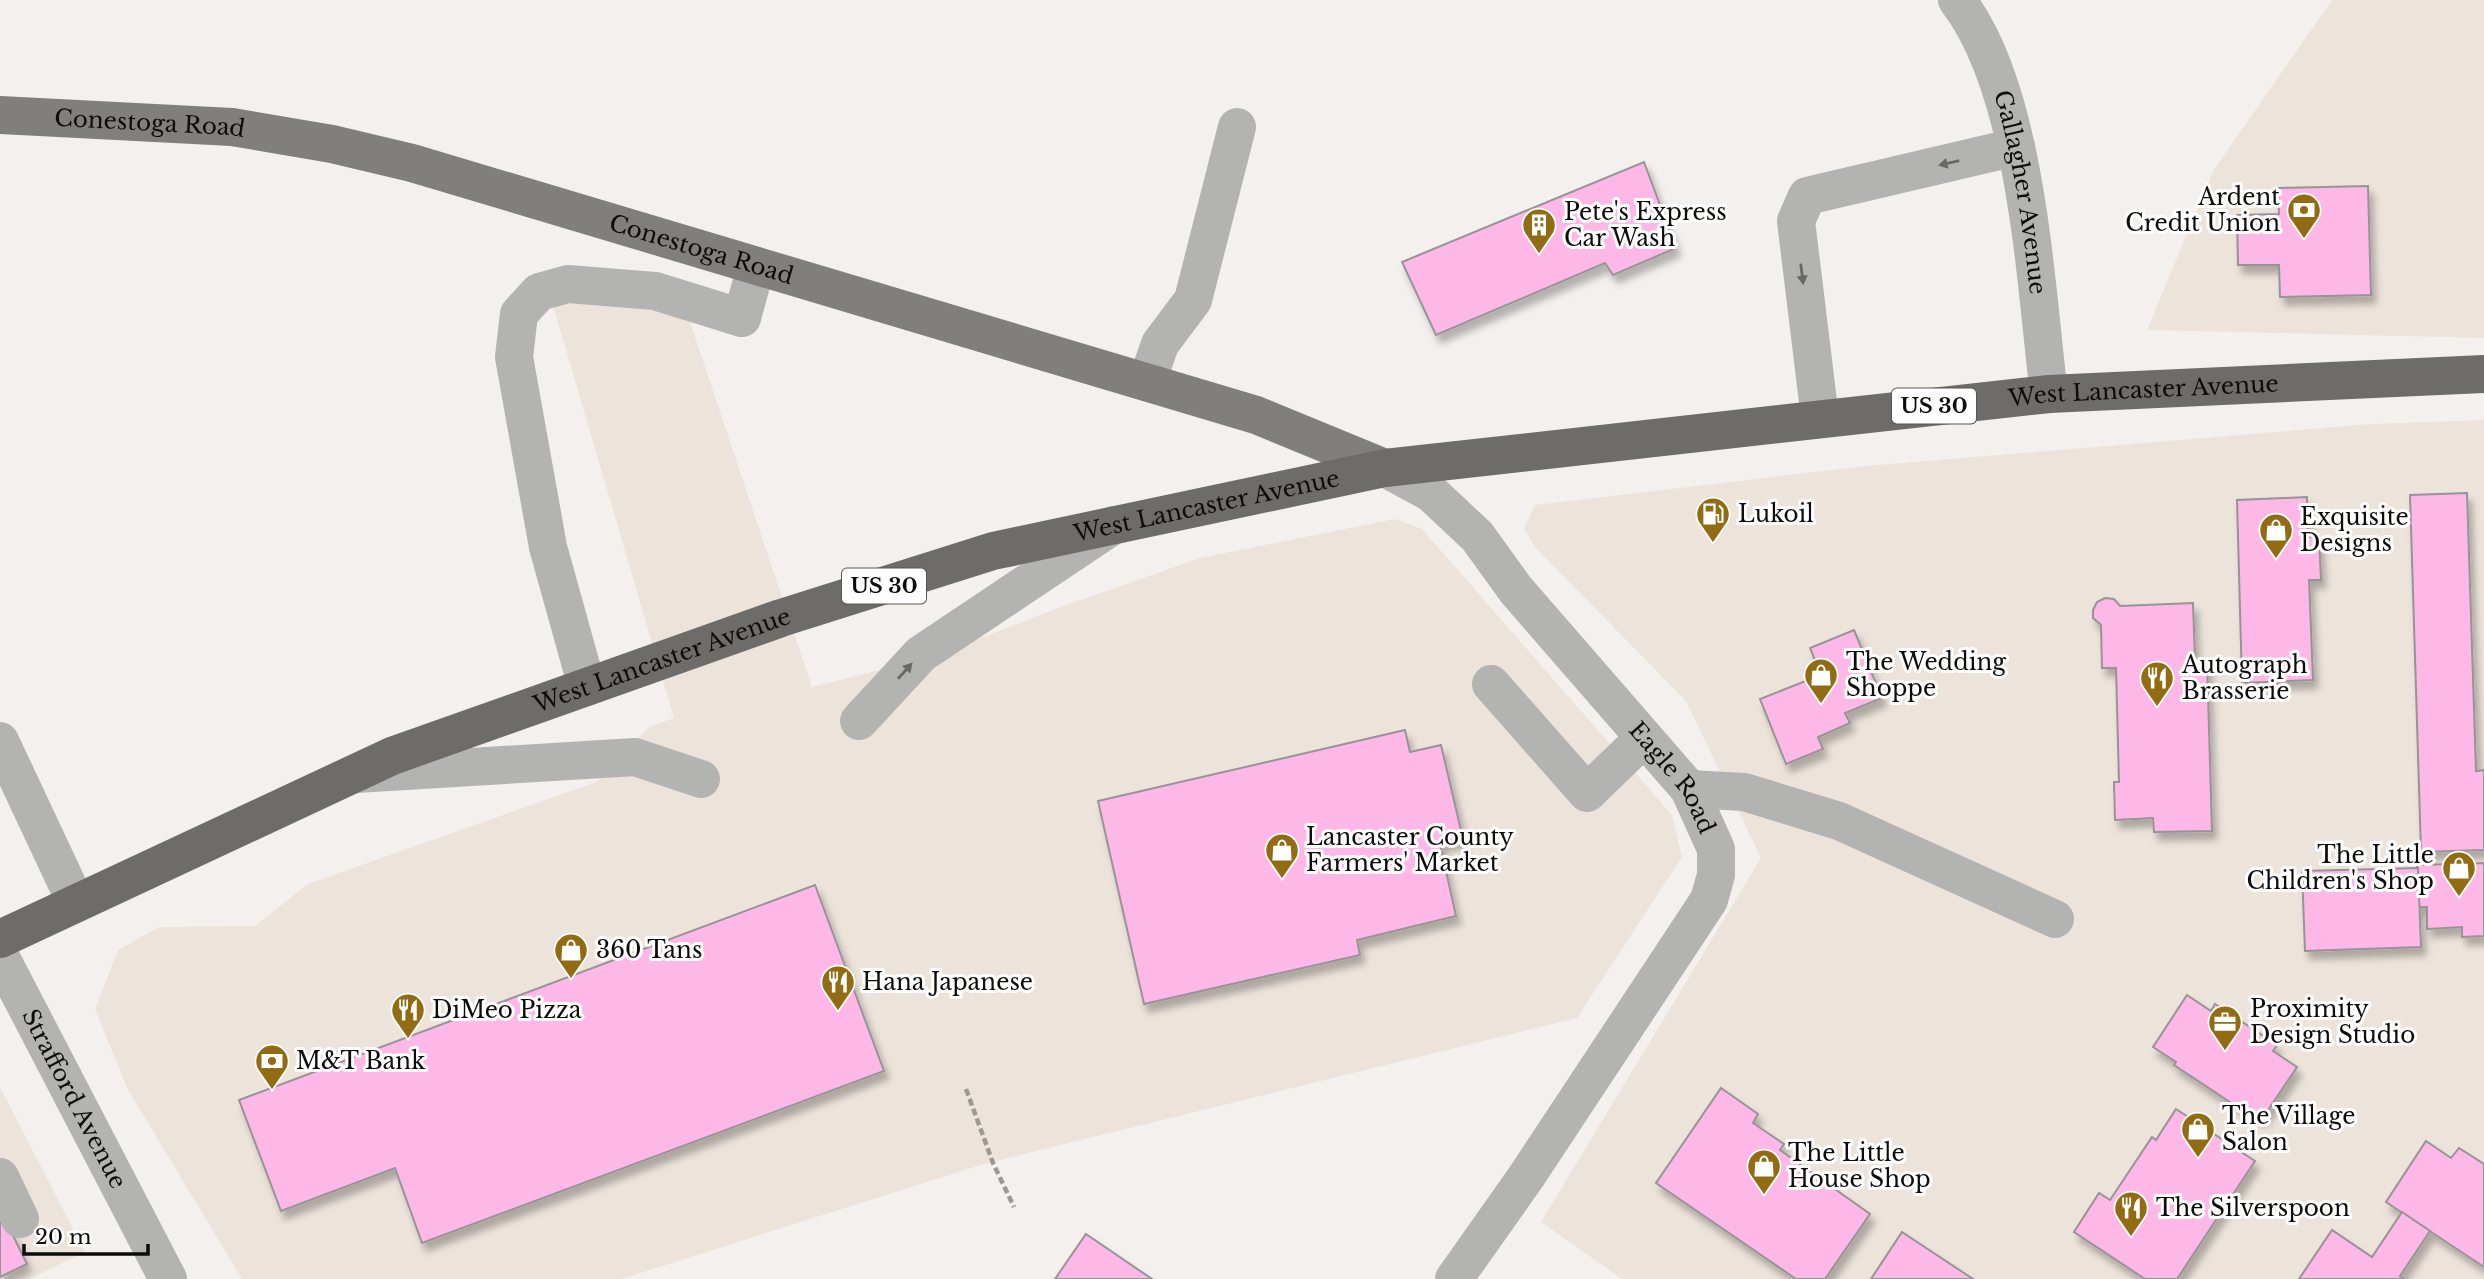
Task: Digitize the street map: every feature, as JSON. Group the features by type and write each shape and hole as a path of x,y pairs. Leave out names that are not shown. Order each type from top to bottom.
{"highway":[{"name":"West Lancaster Avenue","path":"0,939 392,756 781,618 993,551 1385,468 2049,394 2484,374"}],"main road":[{"name":"Conestoga Road","path":"0,115 232,127 332,144 412,163 1256,415 1385,468"}],"street":[{"name":"Gallagher Avenue","path":"1970,4 2013,126 2049,394"},
{"path":"1147,383 1160,344 1194,300 1237,127"},
{"path":"1820,418 1796,221 1807,196 2016,147"},
{"path":"655,291 672,241"},
{"path":"587,687 548,547 514,357 519,314 539,292 568,284 655,291 742,318 756,266"},
{"name":"Eagle Road","path":"1385,468 1431,494 1477,536 1516,590 1689,789 1716,849 1716,875 1709,900 1526,1177 1454,1279"},
{"path":"859,721 921,654 1114,526"},
{"path":"1491,684 1587,793 1644,738"},
{"path":"0,741 76,903"},
{"path":"354,774 635,757 701,779"},
{"path":"1689,789 1744,792 1839,821 2055,919"},
{"name":"Strafford Avenue","path":"0,956 168,1279"},
{"path":"0,1177 20,1219"}],"path":[{"path":"966,1089 993,1163 1014,1207"}],"shaded area":[{"path":"2332,0 2484,0 2484,338 2147,330 2213,171"},
{"path":"550,295 685,307 812,687 932,657 1058,608 1200,558 1395,519 1422,529 1672,815 1682,857 1577,1018 984,1164 621,1279 242,1279 127,1088 95,1009 118,950 159,927 255,926 308,884 596,782 649,727 674,718"},
{"path":"2484,420 2484,1279 1622,1279 1541,1222 1761,858 1686,701 1535,547 1524,529 1535,505 1866,466 2371,424"},
{"path":"0,1087 85,1252 29,1279 0,1279"}],"building":[{"name":"Pete's Express Car Wash","path":"1644,162 1676,248 1613,275 1605,263 1436,335 1402,262"},
{"name":"Ardent Credit Union","path":"2368,186 2371,295 2280,297 2279,265 2238,265 2237,215 2279,214 2278,188"},
{"path":"2467,493 2476,771 2484,770 2484,850 2421,852 2410,495"},
{"path":"2307,497 2308,537 2319,536 2321,580 2309,580 2313,680 2242,683 2237,500"},
{"path":"2105,598 2114,599 2120,606 2193,603 2195,661 2207,661 2212,831 2154,832 2153,818 2115,820 2114,782 2119,782 2116,668 2102,668 2101,625 2093,618 2097,602"},
{"path":"1854,630 1882,698 1845,713 1850,723 1818,737 1823,749 1786,764 1760,699 1821,675 1810,648"},
{"name":"Lancaster County Farmers' Market","path":"1405,730 1410,752 1441,745 1463,839 1440,844 1456,916 1357,940 1360,955 1144,1004 1098,801"},
{"path":"2484,863 2484,936 2462,937 2462,927 2427,929 2427,907 2419,907 2417,865"},
{"path":"2418,868 2421,947 2305,951 2302,871"},
{"path":"815,885 884,1071 422,1243 395,1168 281,1211 239,1100"},
{"path":"2187,995 2211,1011 2215,1004 2277,1045 2273,1051 2297,1067 2262,1119 2238,1103 2236,1106 2174,1065 2176,1062 2153,1047"},
{"path":"1721,1088 1758,1114 1753,1123 1784,1144 1780,1150 1870,1214 1825,1279 1796,1279 1656,1183"},
{"path":"2176,1109 2255,1161 2177,1279 2145,1279 2074,1232 2099,1193 2110,1200 2152,1137 2156,1140"},
{"path":"2426,1141 2451,1158 2459,1148 2484,1164 2484,1267 2386,1202"},
{"path":"0,1209 27,1264 0,1277"},
{"path":"2402,1212 2430,1231 2400,1276 2404,1279 2299,1279 2332,1230 2372,1257"},
{"path":"1902,1232 1973,1279 1871,1279"},
{"path":"1086,1234 1152,1279 1055,1279"}],"place":[{"name":"Ardent Credit Union","path":"2304,240"},
{"name":"Pete's Express Car Wash","path":"1539,255"},
{"name":"Lukoil","path":"1713,544"},
{"name":"Exquisite Designs","path":"2276,560"},
{"name":"The Wedding Shoppe","path":"1821,705"},
{"name":"Autograph Brasserie","path":"2157,708"},
{"name":"Lancaster County Farmers' Market","path":"1282,880"},
{"name":"The Little Children's Shop","path":"2459,898"},
{"name":"360 Tans","path":"571,980"},
{"name":"Hana Japanese","path":"838,1012"},
{"name":"DiMeo Pizza","path":"408,1040"},
{"name":"Proximity Design Studio","path":"2225,1052"},
{"name":"M&T Bank","path":"272,1091"},
{"name":"The Village Salon","path":"2198,1159"},
{"name":"The Little House Shop","path":"1764,1196"},
{"name":"The Silverspoon","path":"2131,1238"}]}
